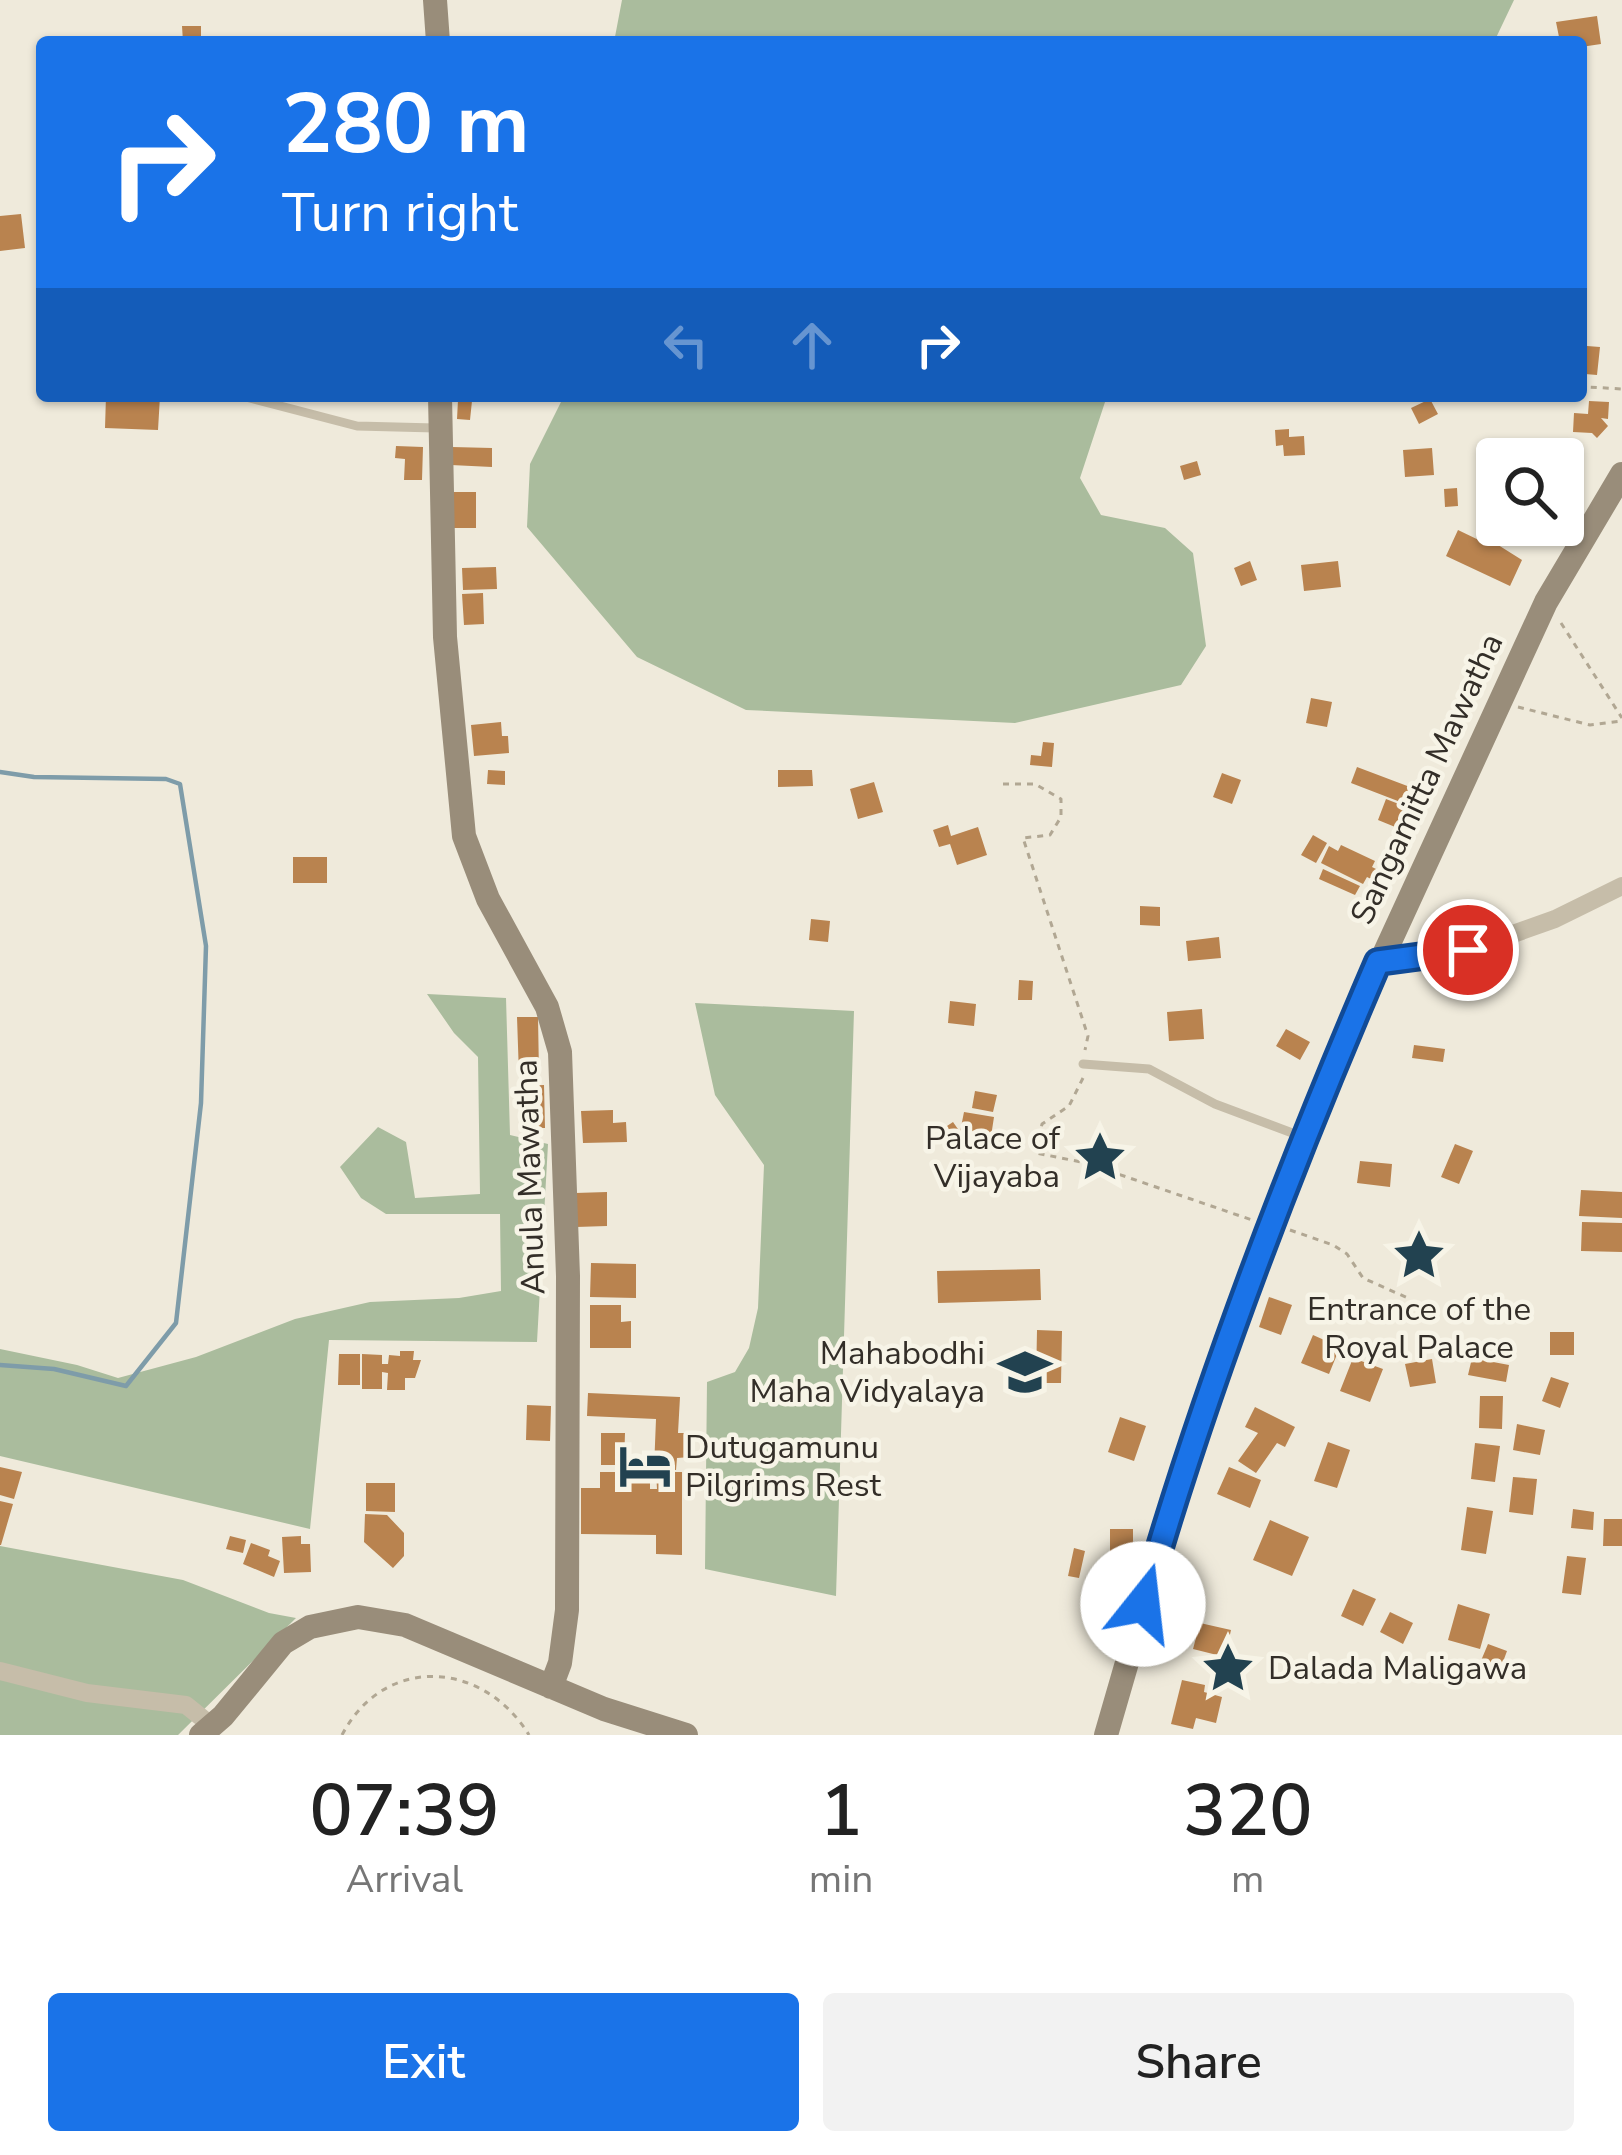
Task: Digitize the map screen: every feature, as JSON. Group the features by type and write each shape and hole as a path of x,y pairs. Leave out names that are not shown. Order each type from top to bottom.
{"main road":[{"path":"435,0 438,36"},
{"name":"Anula Mawatha","path":"440,402 445,637 464,836 482,887 547,1007 562,1070 568,1297 567,1610 560,1663 551,1687"},
{"name":"Sangamitta Mawatha","path":"1106,1735 1179,1483 1271,1227 1378,962 1546,602 1622,474"},
{"path":"207,1731 284,1643 310,1627 358,1617 405,1625 633,1720 686,1735"}],"street":[{"path":"1378,962 1468,950 1555,919 1622,886"},
{"path":"0,1671 87,1693 186,1705 207,1731"}],"lane":[{"path":"265,402 357,426 441,428"},
{"path":"1083,1064 1149,1069 1215,1104 1306,1138"}],"path":[{"path":"1587,386 1622,389"},
{"path":"1500,701 1590,725 1622,719 1546,602"},
{"path":"1003,784 1035,784 1061,799 1061,817 1050,835 1023,838 1088,1036 1077,1094 1069,1106 1042,1124 1036,1153 1086,1162 1333,1245 1347,1254 1363,1278 1410,1299"},
{"path":"342,1735 351,1717 377,1693 404,1681 433,1676 462,1679 489,1690 512,1709 530,1735"}],"green space":[{"path":"622,0 1514,0 1497,36 615,36"},
{"path":"561,402 1105,402 1080,478 1101,515 1165,528 1193,553 1206,646 1181,685 1015,723 746,710 637,657 527,527 530,464"},
{"path":"427,994 506,998 510,1135 548,1144 537,1342 329,1340 310,1529 0,1456 0,1349 118,1378 196,1357 295,1319 370,1302 501,1291 500,1214 386,1214 361,1198 340,1167 378,1127 406,1142 415,1198 480,1194 478,1057"},
{"path":"695,1003 854,1011 836,1596 705,1569 707,1382 735,1372 749,1348 758,1308 764,1165 715,1095"},
{"path":"0,1546 183,1580 269,1613 296,1618 178,1735 0,1735"}],"building":[{"path":"1597,16 1601,44 1587,46 1587,36 1559,36 1556,22"},
{"path":"182,26 201,26 201,36 183,36"},
{"path":"21,214 25,248 0,251 0,216"},
{"path":"1587,346 1600,347 1597,375 1587,374"},
{"path":"1589,401 1609,402 1608,419 1601,418 1608,426 1597,438 1592,433 1573,432 1574,413 1588,414"},
{"path":"106,402 160,402 158,430 105,428"},
{"path":"458,402 472,402 470,420 457,419"},
{"path":"1432,402 1438,414 1419,424 1411,408"},
{"path":"1289,429 1289,437 1304,436 1305,455 1284,456 1283,445 1276,446 1275,430"},
{"path":"396,446 423,447 422,480 404,480 405,459 395,458"},
{"path":"452,447 492,448 492,467 451,465"},
{"path":"1432,448 1434,475 1405,477 1403,450"},
{"path":"1197,461 1201,475 1184,480 1180,466"},
{"path":"1457,488 1458,506 1445,507 1444,489"},
{"path":"453,492 476,492 476,528 453,528"},
{"path":"1458,530 1476,539 1476,546 1500,546 1522,560 1510,586 1446,556"},
{"path":"1250,561 1257,580 1241,586 1234,568"},
{"path":"1338,561 1341,587 1304,591 1301,565"},
{"path":"496,567 497,589 463,590 462,568"},
{"path":"483,593 484,624 464,625 462,594"},
{"path":"1311,698 1332,702 1327,727 1306,723"},
{"path":"501,722 509,753 474,756 471,725"},
{"path":"1043,742 1054,743 1052,767 1030,765 1031,755 1041,756"},
{"path":"1357,767 1410,787 1403,803 1351,783"},
{"path":"488,770 505,771 505,785 487,784"},
{"path":"778,770 812,770 813,786 778,787"},
{"path":"1222,773 1241,780 1232,804 1213,797"},
{"path":"874,782 883,812 858,819 850,789"},
{"path":"1386,799 1414,810 1412,814 1420,817 1417,825 1409,822 1405,831 1378,820"},
{"path":"948,825 951,836 978,827 987,855 957,865 950,844 939,847 933,830"},
{"path":"1313,835 1327,843 1316,863 1301,855"},
{"path":"1341,845 1375,861 1372,867 1380,871 1375,881 1367,877 1363,884 1321,863 1329,846 1338,851"},
{"path":"293,857 327,857 327,883 293,883"},
{"path":"1323,869 1360,886 1355,895 1319,879"},
{"path":"1140,906 1160,907 1160,926 1140,925"},
{"path":"811,919 830,921 828,942 809,940"},
{"path":"1219,937 1221,958 1188,961 1186,941"},
{"path":"1019,980 1033,981 1032,1000 1018,1000"},
{"path":"950,1001 976,1004 974,1026 948,1023"},
{"path":"1202,1009 1204,1039 1169,1041 1167,1012"},
{"path":"517,1017 538,1017 539,1074 519,1075"},
{"path":"1286,1029 1310,1042 1300,1060 1276,1046"},
{"path":"1414,1045 1445,1049 1443,1062 1412,1058"},
{"path":"544,1085 545,1128 522,1128 521,1086"},
{"path":"975,1091 997,1095 993,1112 972,1108"},
{"path":"613,1110 613,1123 626,1122 627,1142 583,1143 581,1111"},
{"path":"964,1112 994,1117 990,1143 965,1139 950,1150 938,1132 953,1122 960,1132"},
{"path":"1455,1144 1473,1151 1459,1184 1441,1177"},
{"path":"1360,1161 1392,1164 1390,1187 1357,1183"},
{"path":"1581,1190 1622,1192 1622,1218 1579,1216"},
{"path":"607,1192 607,1226 576,1227 575,1193"},
{"path":"1582,1222 1622,1223 1622,1252 1581,1251"},
{"path":"591,1263 636,1264 636,1298 590,1297"},
{"path":"1040,1269 1041,1300 938,1303 937,1271"},
{"path":"1269,1297 1292,1305 1281,1335 1259,1327"},
{"path":"590,1305 621,1305 621,1322 631,1321 631,1348 590,1348"},
{"path":"1037,1330 1062,1331 1061,1383 1036,1383"},
{"path":"1550,1332 1574,1332 1574,1355 1550,1355"},
{"path":"1313,1335 1340,1347 1329,1374 1301,1363"},
{"path":"400,1351 414,1351 413,1360 421,1360 415,1378 405,1378 405,1390 387,1390 388,1373 382,1372 382,1389 362,1389 362,1354 382,1355 382,1364 388,1364 389,1355 400,1356"},
{"path":"339,1354 360,1354 360,1385 338,1385"},
{"path":"1353,1358 1383,1369 1370,1402 1340,1391"},
{"path":"1472,1358 1509,1365 1506,1382 1468,1375"},
{"path":"1432,1359 1436,1383 1410,1387 1405,1364"},
{"path":"1551,1377 1569,1383 1560,1408 1542,1401"},
{"path":"588,1393 680,1397 678,1433 692,1433 691,1457 677,1458 676,1470 654,1469 656,1419 587,1416"},
{"path":"1480,1396 1503,1396 1502,1429 1479,1428"},
{"path":"527,1405 551,1406 550,1441 526,1440"},
{"path":"1255,1407 1295,1427 1285,1447 1277,1443 1256,1473 1238,1461 1258,1433 1245,1427"},
{"path":"1120,1417 1146,1426 1134,1461 1108,1452"},
{"path":"1517,1424 1545,1430 1540,1455 1513,1450"},
{"path":"601,1433 625,1433 624,1465 601,1465"},
{"path":"1328,1442 1350,1450 1337,1488 1314,1481"},
{"path":"1475,1443 1500,1446 1495,1482 1471,1479"},
{"path":"0,1467 22,1472 14,1499 0,1495"},
{"path":"1229,1467 1261,1480 1250,1508 1217,1494"},
{"path":"600,1472 650,1472 650,1489 657,1489 656,1472 682,1472 682,1555 656,1554 656,1535 581,1534 581,1488 600,1488"},
{"path":"1513,1477 1537,1479 1533,1515 1509,1512"},
{"path":"366,1483 395,1483 395,1512 366,1511"},
{"path":"0,1501 13,1504 1,1545 0,1545"},
{"path":"1467,1507 1493,1511 1486,1554 1461,1550"},
{"path":"1573,1509 1594,1512 1593,1530 1571,1528"},
{"path":"365,1514 387,1515 404,1533 404,1556 393,1568 364,1542"},
{"path":"1604,1519 1622,1519 1622,1546 1603,1546"},
{"path":"1270,1520 1309,1537 1292,1576 1253,1560"},
{"path":"1110,1529 1133,1529 1133,1567 1110,1567"},
{"path":"230,1536 246,1540 243,1553 226,1549"},
{"path":"301,1536 301,1544 310,1544 311,1572 284,1573 282,1537"},
{"path":"251,1543 270,1550 268,1556 280,1561 274,1577 243,1564"},
{"path":"1074,1548 1085,1551 1079,1578 1068,1576"},
{"path":"1567,1556 1586,1558 1581,1595 1562,1593"},
{"path":"1353,1589 1376,1599 1363,1626 1341,1616"},
{"path":"1458,1604 1490,1614 1480,1649 1448,1640"},
{"path":"1390,1612 1413,1623 1403,1644 1380,1632"},
{"path":"1200,1623 1231,1630 1225,1657 1193,1649"},
{"path":"1488,1644 1507,1651 1500,1670 1480,1663"},
{"path":"1182,1680 1205,1685 1204,1692 1222,1697 1216,1723 1196,1718 1193,1729 1171,1724"}],"waterway":[{"path":"0,772 166,779 180,784 206,946 201,1103 176,1323 126,1386 54,1369 0,1365"}],"place":[{"name":"Palace of Vijayaba","path":"1100,1157"},
{"name":"Entrance of the Royal Palace","path":"1419,1255"},
{"name":"Mahabodhi Maha Vidyalaya","path":"1025,1372"},
{"name":"Dutugamunu Pilgrims Rest","path":"645,1466"},
{"name":"Dalada Maligawa","path":"1228,1668"}],"route":[{"path":"1143,1604 1242,1301 1378,962 1468,950"}]}
